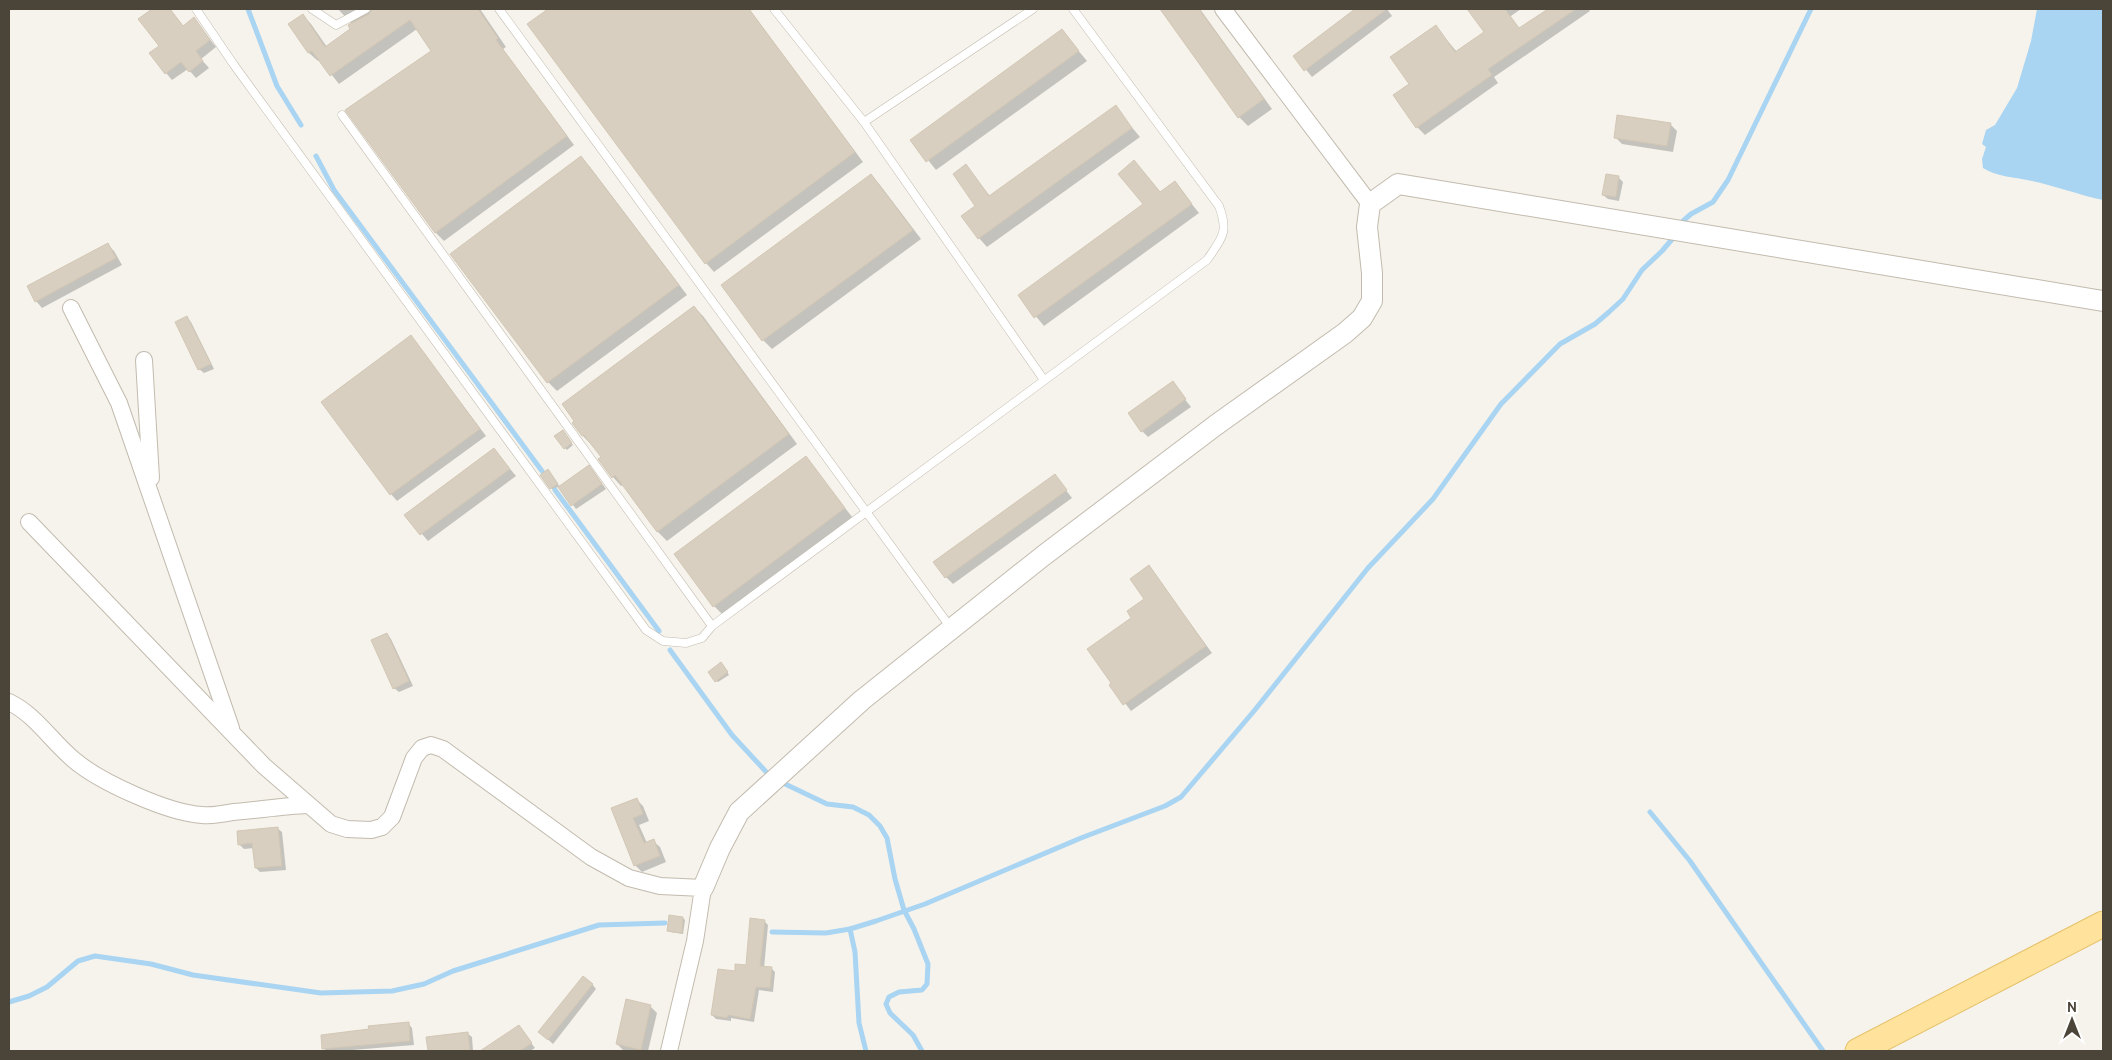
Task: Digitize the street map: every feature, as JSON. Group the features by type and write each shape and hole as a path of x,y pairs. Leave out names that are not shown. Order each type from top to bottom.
{"main road":[{"path":"1858,1051 2103,924"}],"street":[{"path":"669,1051 695,941 703,888 720,848 739,812 862,700 951,628 1185,449 1345,333 1362,318 1372,301 1372,273 1367,227 1370,204 1223,9"},
{"path":"1370,204 1398,184 2103,301"},
{"path":"71,308 119,403 233,734"},
{"path":"144,360 152,498"},
{"path":"29,522 264,766 331,824 347,829 371,830 382,827 392,816 414,758 422,748 431,745 443,749 591,858 629,878 660,886 703,888"},
{"path":"9,702 29,714 73,759 91,772 152,802 182,812 204,816 308,805"}],"lane":[{"path":"196,9 234,65 646,630 663,641 686,642 702,638 712,626 865,511 1207,260 1223,237 1224,219 1219,206 1073,9"},
{"path":"312,9 336,25 345,22 366,9"},
{"path":"499,9 951,628"},
{"path":"774,9 864,122 1044,380"},
{"path":"864,122 1033,9"},
{"path":"342,115 712,626"}],"water":[{"path":"2037,9 2103,9 2103,200 2041,183 2000,175 1983,168 1982,159 1986,147 1982,144 1986,130 1995,125 2017,88 2031,41"}],"building":[{"path":"152,9 170,9 183,26 194,17 210,40 196,51 203,61 189,72 181,62 165,74 149,53 159,46 138,19"},
{"path":"372,9 478,9 498,38 496,40 567,136 435,233 345,110 431,51 410,20 330,76 312,51 308,53 288,24 303,14 325,47 350,29 348,25 369,14"},
{"path":"548,9 749,9 855,152 705,264 527,24"},
{"path":"1160,9 1199,9 1264,99 1238,118"},
{"path":"1355,9 1387,9 1304,71 1293,56"},
{"path":"1467,9 1505,9 1519,28 1548,9 1576,9 1488,69 1492,75 1416,128 1393,95 1409,84 1390,57 1436,25 1455,52 1484,32"},
{"path":"1062,29 1079,51 926,162 910,140"},
{"path":"1116,105 1132,128 978,239 961,216 975,206 953,174 966,164 989,196"},
{"path":"1617,115 1671,123 1667,146 1614,138"},
{"path":"581,156 679,285 547,383 450,254"},
{"path":"1134,160 1160,192 1175,181 1192,204 1034,318 1018,295 1143,204 1118,174"},
{"path":"871,174 913,230 762,341 721,285"},
{"path":"1606,174 1619,176 1616,197 1602,195"},
{"path":"108,243 116,258 35,302 27,286"},
{"path":"694,306 789,434 657,532 615,475 612,478 598,459 601,457 572,423 574,421 562,404"},
{"path":"187,316 211,364 198,370 175,322"},
{"path":"411,335 480,429 390,495 321,402"},
{"path":"1173,381 1186,399 1141,432 1128,413"},
{"path":"563,430 572,443 564,449 554,436"},
{"path":"494,448 510,469 420,535 404,515"},
{"path":"806,456 845,508 713,607 674,554"},
{"path":"589,465 602,484 571,506 558,487"},
{"path":"548,469 558,484 550,489 540,475"},
{"path":"1055,474 1067,490 945,578 933,562"},
{"path":"1149,565 1206,646 1123,705 1109,685 1111,683 1087,649 1131,618 1127,611 1144,599 1130,579"},
{"path":"387,633 409,681 393,689 371,640"},
{"path":"721,662 728,672 715,682 708,672"},
{"path":"637,798 643,814 633,818 644,843 654,839 660,856 634,866 611,808"},
{"path":"278,827 282,866 255,868 252,843 238,845 237,831"},
{"path":"669,915 683,917 682,933 667,931"},
{"path":"750,918 765,920 760,966 772,967 770,988 756,987 750,1019 728,1015 727,1018 711,1015 718,969 735,971 735,964 746,965"},
{"path":"583,976 593,984 548,1040 538,1032"},
{"path":"626,999 651,1005 641,1050 616,1044"},
{"path":"409,1022 410,1041 322,1049 321,1035 369,1029 368,1026"},
{"path":"519,1025 532,1043 520,1051 480,1051"},
{"path":"468,1032 470,1051 428,1051 426,1037"}],"waterway":[{"path":"248,9 277,86 301,125"},
{"path":"1683,221 1691,214 1713,202 1728,180 1811,9"},
{"path":"316,156 334,190 542,471"},
{"path":"772,932 826,933 850,929 876,921 925,904 1081,838 1165,806 1181,797 1254,711 1368,568 1433,499 1501,404 1560,344 1595,324 1623,299 1642,270 1674,237"},
{"path":"555,490 659,631"},
{"path":"670,650 732,735 769,775"},
{"path":"783,783 827,804 853,807 869,815 880,826 887,838 895,879 904,910 928,964 927,984 922,990 899,992 889,997 886,1004 890,1013 913,1035 922,1051"},
{"path":"1650,812 1690,861 1823,1051"},
{"path":"9,1002 29,996 47,987 78,961 95,956 151,964 193,975 321,993 392,991 424,984 453,971 599,925 665,923"},
{"path":"850,929 855,952 859,1023 866,1051"}]}
